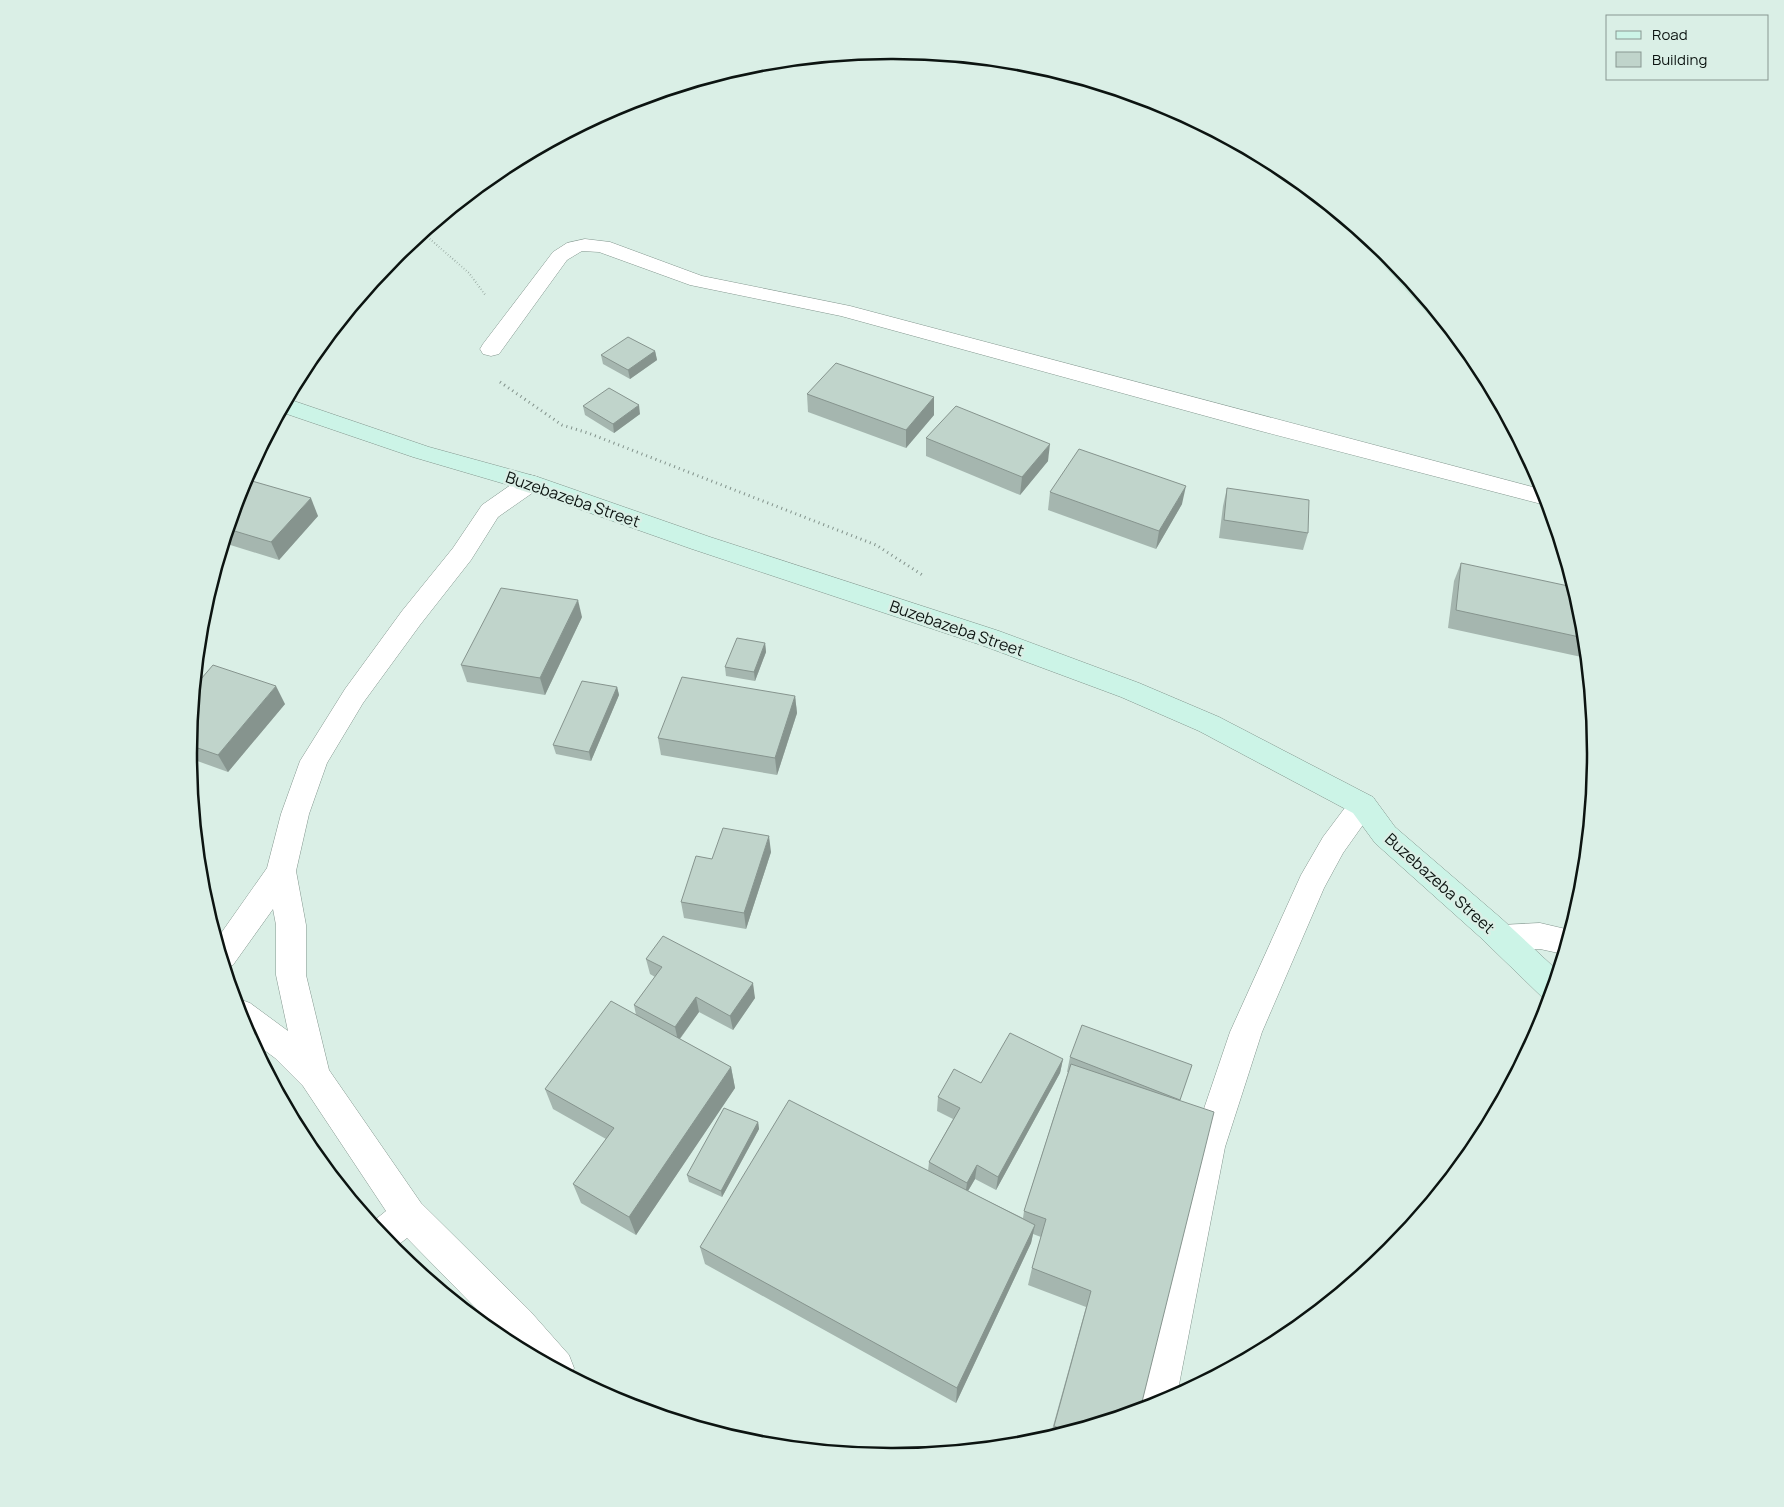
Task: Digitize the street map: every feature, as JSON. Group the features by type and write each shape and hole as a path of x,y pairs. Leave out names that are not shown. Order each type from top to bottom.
{"street":[{"path":"491,349 560,256 574,246 597,245 697,281 843,310 1257,423 1537,497"},
{"name":"Buzebazeba Street","path":"290,407 421,452 530,483 701,543 990,638 1130,690 1209,724 1363,805 1384,835 1502,938 1548,982"},
{"path":"226,950 261,903 281,870 295,814 314,761 354,696 411,618 462,554 490,511 530,483"},
{"path":"1159,1395 1208,1147 1246,1032 1311,884 1333,845 1363,805"},
{"path":"281,870 291,925 291,975 314,1076"},
{"path":"1502,938 1540,936 1561,941"},
{"path":"251,1022 286,1048 314,1076 409,1215 518,1324 545,1355"},
{"path":"388,1231 409,1215"}],"path":[{"path":"428,237 469,273 488,299 494,321 489,361 497,380 562,424 876,545 928,580"}],"shaded area":[{"path":"1365,245 1414,295 1442,330"}],"building":[{"path":"628,337 655,351 628,370 601,355"},
{"path":"836,363 934,397 906,430 807,394"},
{"path":"609,388 639,405 613,424 583,406"},
{"path":"956,406 1050,444 1022,477 926,438"},
{"path":"1079,449 1186,486 1159,531 1050,492"},
{"path":"253,481 311,498 271,542 234,531"},
{"path":"1227,488 1309,500 1308,533 1224,520"},
{"path":"1461,563 1566,585 1576,636 1456,610"},
{"path":"501,588 578,600 540,678 461,665"},
{"path":"737,638 765,643 754,672 725,667"},
{"path":"213,665 276,686 218,755 197,748 202,678"},
{"path":"682,677 795,696 775,758 658,738"},
{"path":"582,681 617,687 589,752 553,745"},
{"path":"723,828 769,836 744,913 681,902 696,856 712,859"},
{"path":"663,936 753,983 730,1016 696,997 675,1027 634,1005 662,967 646,959"},
{"path":"611,1001 731,1067 629,1217 573,1184 614,1128 545,1089"},
{"path":"1082,1025 1192,1065 1180,1100 1070,1057"},
{"path":"1010,1033 1063,1059 998,1177 977,1165 967,1183 929,1162 960,1108 938,1097 954,1069 981,1083"},
{"path":"1071,1064 1214,1112 1142,1401 1072,1425 1059,1428 1054,1426 1091,1291 1032,1268 1046,1219 1024,1211"},
{"path":"789,1100 1035,1225 957,1388 700,1247"},
{"path":"724,1108 758,1122 721,1191 687,1175"}]}
